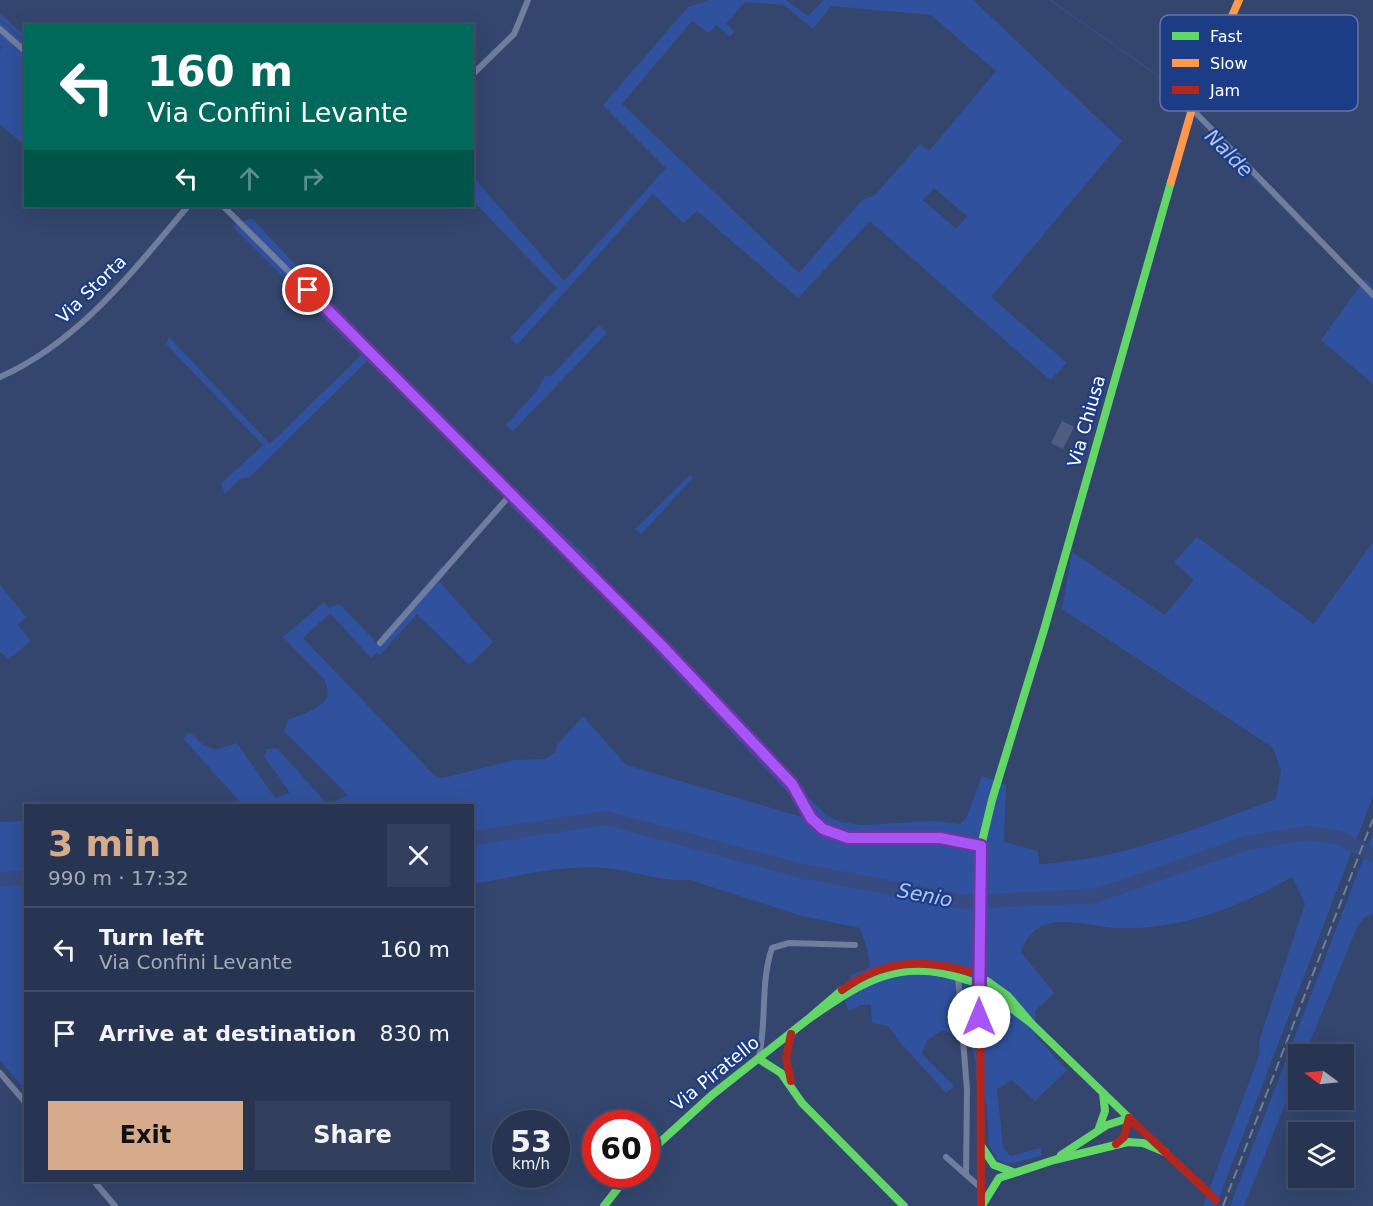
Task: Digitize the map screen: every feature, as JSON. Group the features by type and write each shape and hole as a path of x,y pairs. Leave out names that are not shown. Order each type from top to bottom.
{"main road":[{"name":"Via Chiusa","path":"1233,15 1239,0"},
{"name":"Via Chiusa","path":"981,1206 979,1040 981,846 992,800 1044,630 1191,111"},
{"name":"Via Piratello","path":"660,1141 679,1123 807,1020 840,989 877,969 915,962 948,965 970,977 921,969 887,973 866,980 807,1020"},
{"path":"987,986 1031,1023 1216,1200"},
{"path":"791,1033 785,1052 786,1066 794,1089"},
{"path":"759,1059 781,1073 802,1103 904,1206"},
{"path":"1097,1131 1104,1121 1106,1105 1103,1091"},
{"path":"1054,1160 1097,1131 1117,1120 1129,1118"},
{"path":"1116,1144 1124,1137 1129,1118"},
{"path":"981,1206 999,1178 1054,1160 1116,1144 1143,1143 1165,1152"},
{"path":"981,1146 990,1164 1002,1170 1016,1172"},
{"path":"604,1206 618,1188"}],"street":[{"path":"474,73 514,34 528,0"},
{"path":"0,29 24,50"},
{"path":"1194,111 1373,295"},
{"name":"Via Storta","path":"0,377 42,355 77,326 124,282 187,207"},
{"path":"224,207 618,600 792,784 811,818 823,829 848,838 940,838 981,846"},
{"path":"381,644 511,494"},
{"path":"759,1059 763,1039 764,972 772,948 789,944 855,945"},
{"path":"958,976 967,1090 966,1174"},
{"path":"0,1073 24,1101"},
{"path":"946,1157 982,1189"},
{"path":"95,1182 115,1206"}],"shaded area":[{"path":"710,0 786,0 808,16 824,0 973,0 1122,141 991,297 1067,363 1050,380 870,221 798,298 697,211 683,223 653,194 517,345 510,338 557,288 474,202 474,178 564,281 666,168 603,105 688,7","holes":["745,2 784,5 813,29 831,6 931,15 996,71 929,151 920,144 875,195 862,200 799,273 622,104 692,21 709,33 716,25 730,37 734,32 726,24","934,188 967,216 956,229 923,200"]},
{"path":"0,13 24,35 24,145 0,124 0,50 2,47 0,45"},
{"path":"251,218 447,422 439,428 367,361 250,477 241,478 225,494 221,484 263,445 166,344 169,337 270,444 361,355 232,226"},
{"path":"1365,279 1373,287 1373,384 1321,340"},
{"path":"599,325 607,333 513,431 506,425 536,392 545,376 551,376"},
{"path":"690,475 693,478 641,534 635,529"},
{"path":"522,494 597,567 593,582 509,505"},
{"path":"1197,537 1314,624 1373,542 1373,796 1216,1206 1203,1206 1260,1053 1259,1041 1305,904 1292,877 1230,907 1162,926 1117,928 1060,922 1044,925 1032,933 1021,952 1054,993 1035,1011 1035,1035 1067,1070 1035,1101 1012,1080 997,1089 1003,1147 1010,1156 1041,1148 1041,1156 1007,1164 997,1159 989,1145 987,1106 971,1044 943,1030 927,1040 922,1054 954,1086 946,1093 888,1026 872,1023 871,1005 860,1005 849,1011 844,1000 848,996 851,975 870,967 867,948 860,928 802,916 690,880 668,879 613,869 570,868 474,884 474,804 330,804 348,795 284,731 288,720 312,710 324,701 327,687 323,678 283,637 324,602 329,608 339,604 376,642 442,566 447,572 439,581 493,642 469,665 417,614 380,655 376,653 371,658 330,613 303,638 436,777 443,778 514,760 545,759 556,752 557,745 583,716 626,765 805,818 790,795 654,650 664,641 769,749 798,787 826,815 840,822 862,825 933,821 960,824 966,819 982,776 1006,785 1004,842 1038,851 1039,864 1100,856 1189,831 1276,799 1281,770 1273,748 1062,609 1072,552 1165,615 1194,580 1174,562"},
{"path":"0,585 26,617 18,625 31,641 9,659 0,652"},
{"path":"190,732 203,745 215,750 237,743 275,798 290,793 264,756 267,749 277,748 327,804 238,804 241,803 183,738"},
{"path":"24,821 24,1089 0,1060 0,822"},
{"path":"1373,833 1373,914 1365,917 1357,927 1309,1044 1292,1044"},
{"path":"1288,1055 1288,1097 1244,1206 1230,1206"}],"building":[{"path":"1062,421 1074,427 1063,449 1051,443"}],"waterway":[{"name":"Nalde","path":"1050,0 1160,77"},
{"path":"0,20 24,40"},
{"name":"Nalde","path":"1196,116 1197,122 1305,230"},
{"name":"Senio","path":"474,838 606,818 802,871 965,902 1095,896 1247,843 1308,833 1340,838 1373,855"},
{"name":"Senio","path":"0,879 24,878"}],"railway":[{"path":"1223,1206 1373,819"}],"traffic: fast":[{"path":"980,927 981,846 992,800 1044,630 1171,182"},
{"path":"842,990 807,1020 847,994 884,976 923,971 970,981"},
{"path":"987,981 1008,996 1031,1023 987,990"},
{"path":"660,1142 712,1095 807,1020"},
{"path":"1031,1023 1129,1118"},
{"path":"759,1059 781,1073 802,1103 904,1206"},
{"path":"1099,1128 1105,1111 1103,1093"},
{"path":"1061,1155 1107,1125 1129,1118"},
{"path":"983,1204 999,1178 1054,1160 1128,1142 1143,1143 1165,1152"},
{"path":"982,1147 994,1165 1013,1172"},
{"path":"604,1206 618,1188"}],"traffic: slow":[{"path":"1233,15 1239,0"},
{"path":"1171,182 1191,111"}],"traffic: jam":[{"path":"980,927 981,1206"},
{"path":"842,990 873,973 903,964 936,965 970,972"},
{"path":"791,1034 786,1058 791,1081"},
{"path":"1129,1118 1216,1200"},
{"path":"1116,1144 1124,1137 1129,1118"}],"route":[{"path":"308,290 662,646 792,784 811,818 823,829 848,838 940,838 981,846 979,1017"}]}
